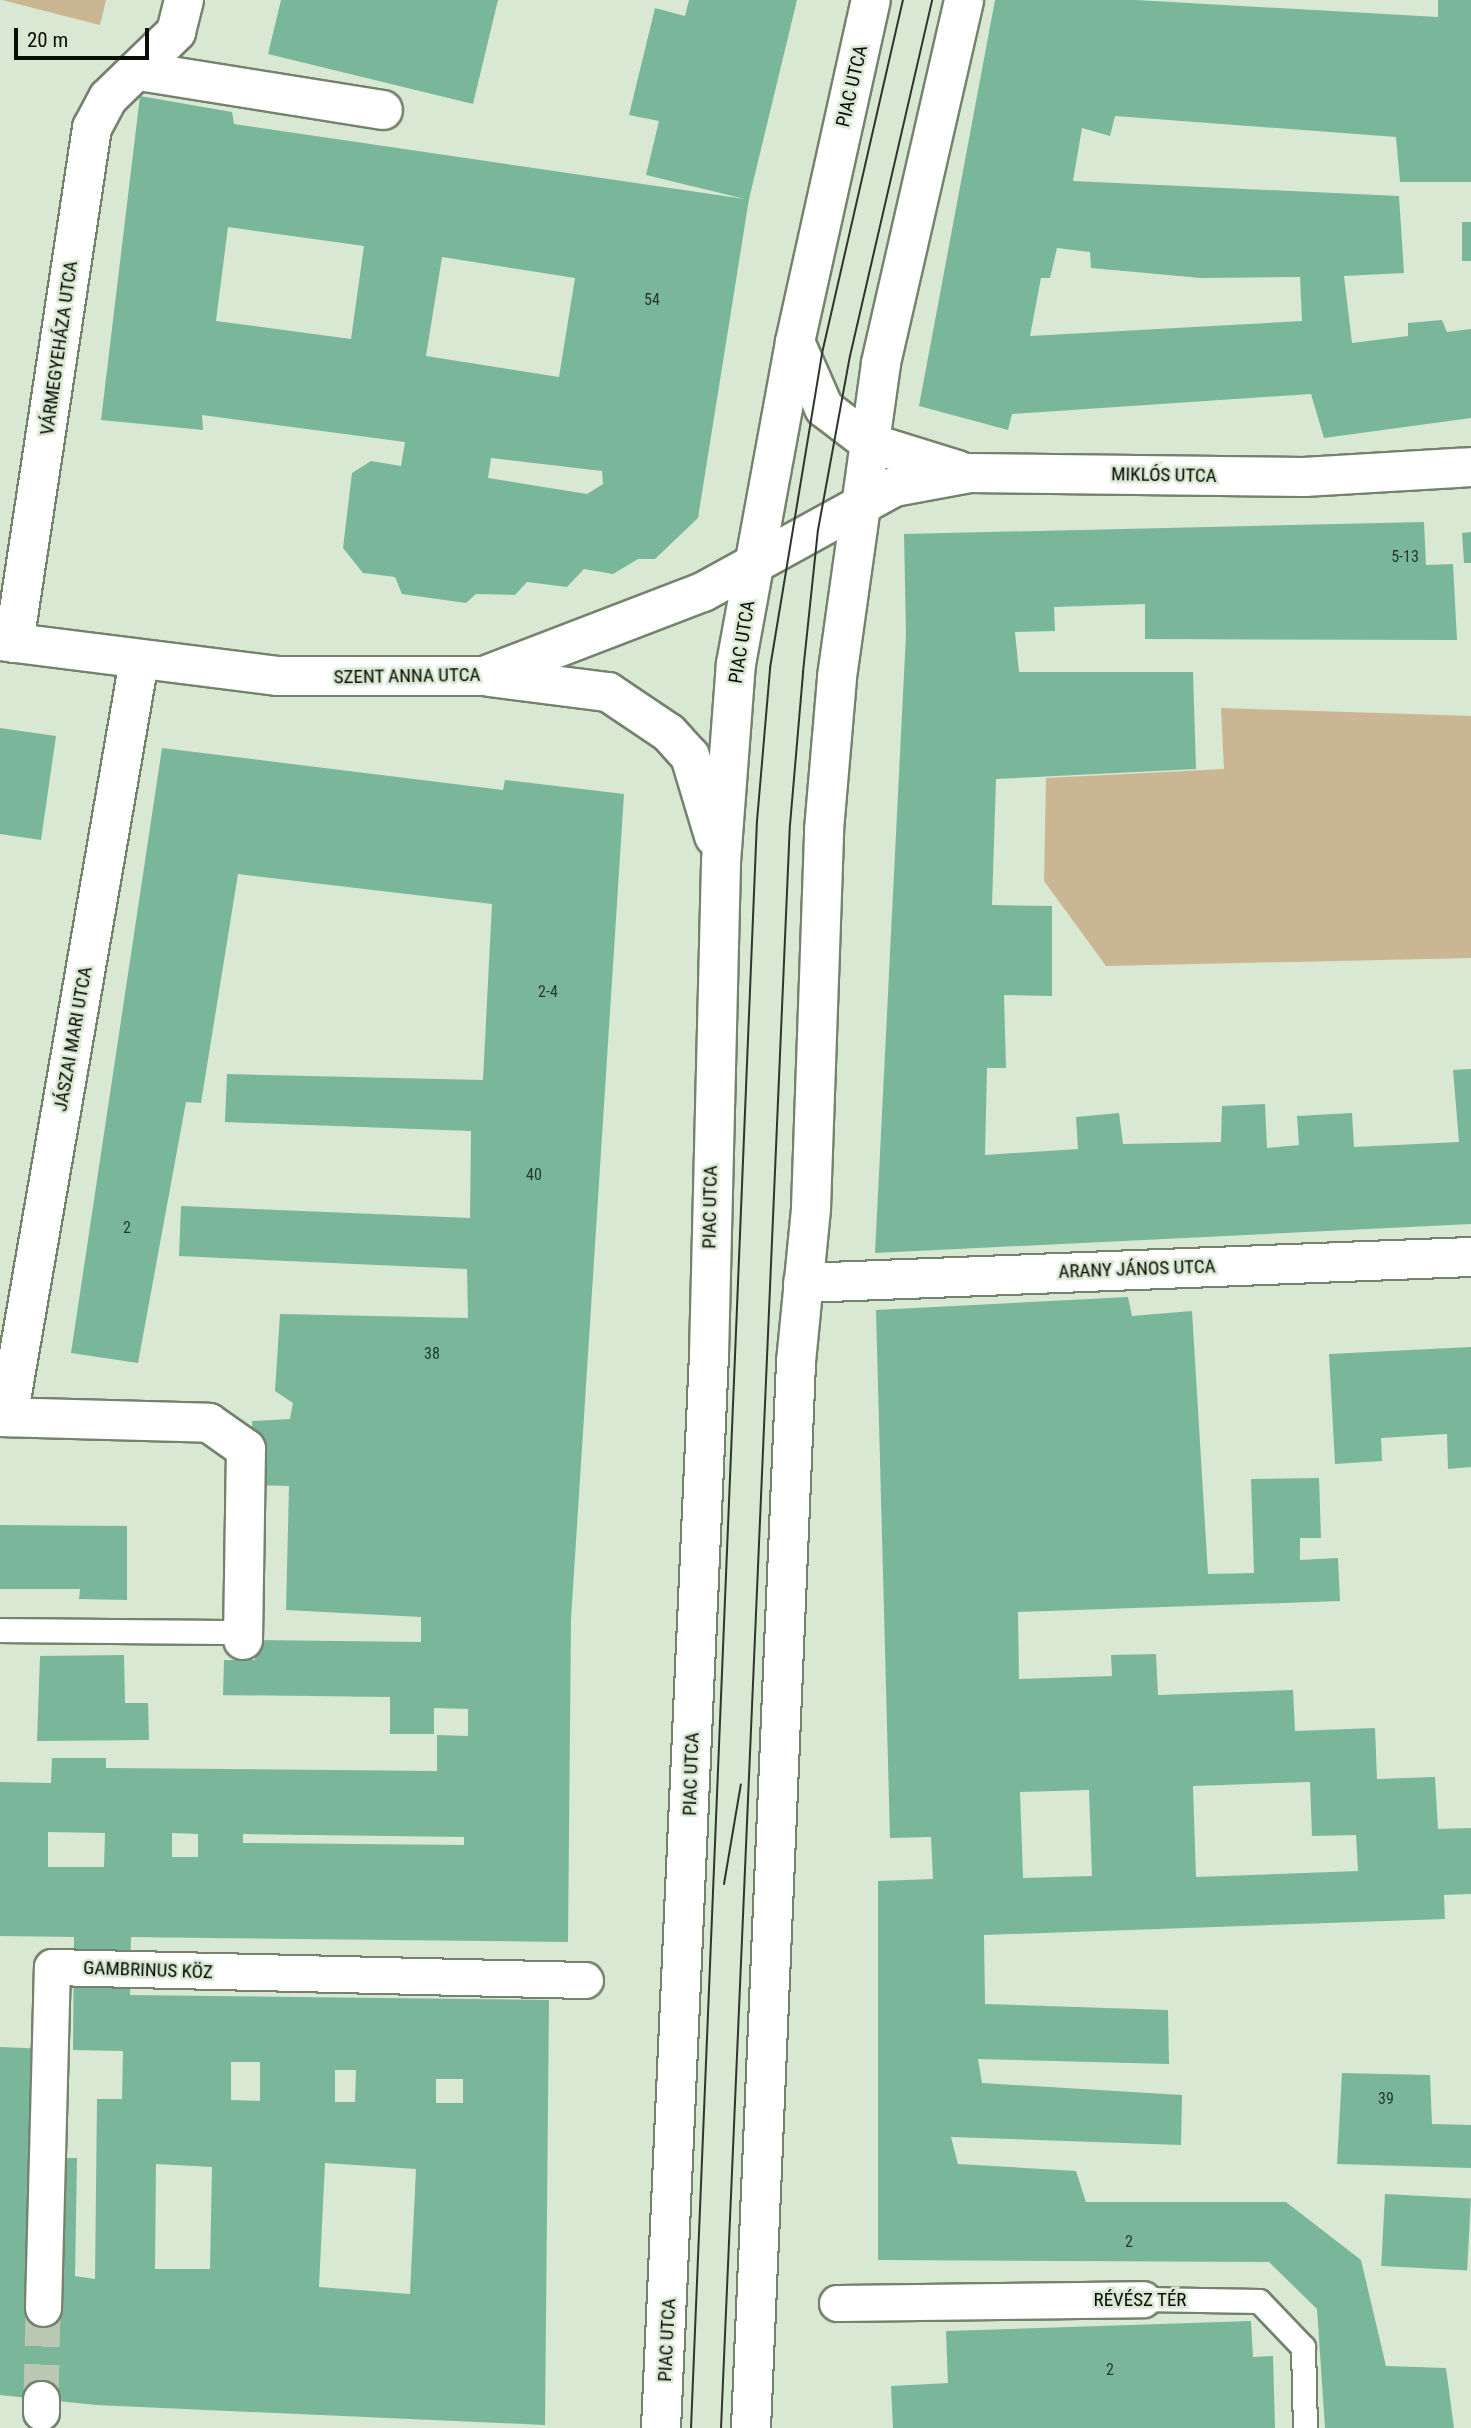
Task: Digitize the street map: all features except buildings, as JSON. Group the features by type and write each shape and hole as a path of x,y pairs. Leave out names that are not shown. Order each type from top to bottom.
{"street":[{"name":"PIAC UTCA","path":"661,2428 709,1355 721,862 736,664 794,342 871,0"},
{"path":"751,2428 824,830 837,677 881,363 964,0"},
{"name":"VÁRMEGYEHÁZA UTCA","path":"7,642 92,128 108,97 139,71 180,16"},
{"path":"139,71 383,110"},
{"path":"794,342 824,408 870,443 970,473"},
{"name":"MIKLÓS UTCA","path":"862,503 894,487 970,473 1304,477 1471,467"},
{"name":"SZENT ANNA UTCA","path":"7,642 139,661 277,676 484,676 703,592 862,503"},
{"name":"JÁSZAI MARI UTCA","path":"4,1417 139,661"},
{"path":"484,676 608,692 668,733 690,755 721,862"},
{"name":"ARANY JÁNOS UTCA","path":"803,1283 1471,1257"},
{"path":"4,1417 209,1423 246,1449 242,1637"},
{"name":"GAMBRINUS KÖZ","path":"43,2308 52,1967 585,1980"},
{"name":"RÉVÉSZ TÉR","path":"837,2303 1143,2299"}],"lane":[{"path":"0,1630 242,1637"},
{"name":"RÉVÉSZ TÉR","path":"1143,2299 1259,2301 1303,2347 1305,2428"}],"shaded area":[{"path":"2,0 106,0 100,25"},
{"path":"1221,708 1471,716 1471,958 1106,966 1044,881 1046,778 1224,769"}],"tunnel":[{"path":"41,2399 43,2308"}],"tram line":[{"path":"691,2428 757,821 770,668 823,349 903,0"},
{"path":"721,2428 790,825 803,672 818,530 850,356 932,0"},
{"path":"724,1884 741,1784"}]}
